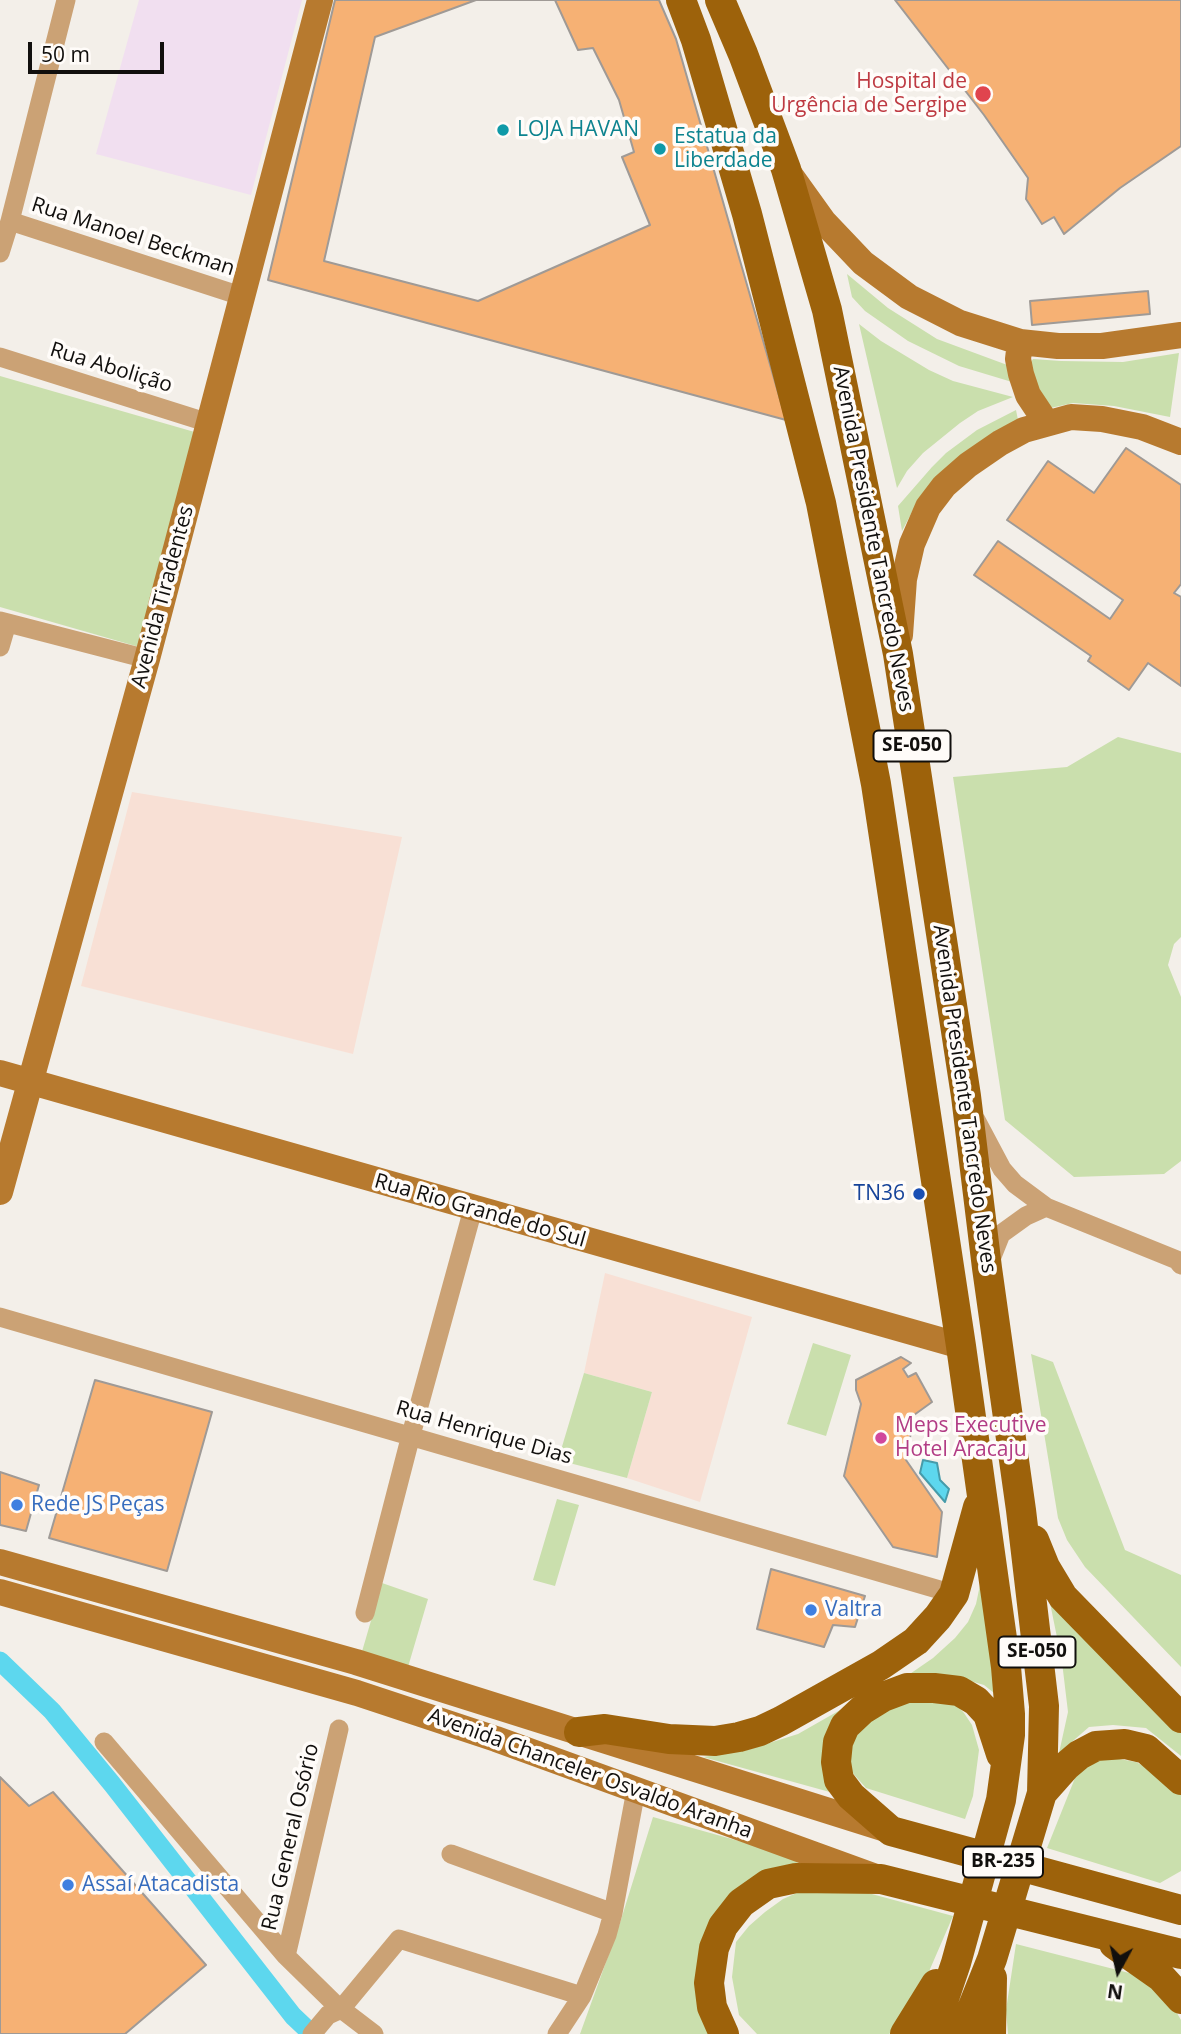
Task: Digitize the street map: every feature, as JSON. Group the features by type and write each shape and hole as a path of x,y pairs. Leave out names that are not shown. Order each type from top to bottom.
{"main road":[{"name":"Avenida Presidente Tancredo Neves","path":"681,0 696,40 747,214 821,503 876,784 981,1493"},
{"name":"Avenida Presidente Tancredo Neves","path":"720,0 786,169 827,310 898,654 966,1097 1021,1510"},
{"path":"579,1732 605,1729 669,1739 715,1741 760,1731 881,1665 916,1641 954,1594 981,1493"},
{"name":"SE-050","path":"956,1963 1001,1800 1010,1714 981,1493"},
{"path":"1021,1510 1045,1567 1063,1597 1181,1718"},
{"name":"SE-050","path":"992,1959 1042,1793 1044,1706 1021,1510"},
{"path":"891,1831 851,1796 839,1780 836,1762 838,1742 845,1726 862,1710 883,1697 907,1688 934,1688 959,1692 976,1701 988,1714 1006,1771"},
{"path":"1042,1793 1072,1760 1096,1746 1125,1744 1146,1749 1181,1780"},
{"name":"Avenida Chanceler Osvaldo Aranha","path":"891,1831 1181,1910"},
{"path":"724,2034 712,2007 709,1983 714,1948 723,1926 741,1903 768,1884 796,1878 881,1879"},
{"name":"Avenida Chanceler Osvaldo Aranha","path":"881,1879 1181,1954"},
{"path":"1136,1898 1158,1895 1181,1886"},
{"path":"1092,1932 1126,1951 1181,1999"},
{"path":"962,2034 992,1959"},
{"path":"990,2034 992,1959"},
{"path":"905,2034 937,1982 956,1963"},
{"path":"932,2034 956,1963"}],"street":[{"path":"0,253 66,0"},
{"name":"Avenida Tiradentes","path":"0,1192 147,659 320,0"},
{"path":"786,169 824,222 863,263 909,297 960,323 1020,342 1058,346 1102,346 1181,335"},
{"name":"Rua Manoel Beckman","path":"10,221 241,296"},
{"path":"1020,342 1018,359 1021,374 1031,401 1046,422"},
{"name":"Rua Abolição","path":"0,357 209,423"},
{"path":"898,654 904,579 912,544 928,508 944,486 968,465 1024,430 1071,417 1102,419 1142,427 1181,442"},
{"path":"0,647 4,622 147,659"},
{"name":"Rua Rio Grande do Sul","path":"0,1073 961,1346"},
{"path":"966,1097 984,1139 1014,1184 1046,1207 1177,1259 1181,1265"},
{"path":"987,1268 1001,1234 1026,1216 1046,1207"},
{"path":"365,1614 473,1209"},
{"name":"Rua Henrique Dias","path":"0,1317 954,1594"},
{"name":"Avenida Chanceler Osvaldo Aranha","path":"0,1562 356,1662 891,1831"},
{"name":"Avenida Chanceler Osvaldo Aranha","path":"0,1592 357,1693 496,1739 881,1879"},
{"name":"Rua General Osório","path":"286,1956 340,1729"},
{"path":"104,1742 335,2012 374,2034"},
{"path":"557,2034 582,1996 613,1913 636,1790"},
{"path":"450,1854 613,1913"},
{"path":"312,2034 335,2012 399,1939 582,1996"}],"shaded area":[{"path":"139,0 302,0 251,195 96,154"},
{"path":"132,792 402,837 353,1054 81,986"},
{"path":"605,1273 752,1317 700,1502 627,1478 652,1392 584,1373"}],"green space":[{"path":"847,274 888,308 937,339 1010,366 1012,382 959,366 908,341 865,311 852,297"},
{"path":"859,324 881,341 929,370 953,381 1013,397 978,411 960,423 923,453 907,471 897,488"},
{"path":"1179,353 1170,417 1114,406 1073,403 1046,409 1028,366 1033,359 1123,362"},
{"path":"0,376 198,433 139,647 0,607"},
{"path":"1016,410 1019,425 913,510 902,531 898,506 932,467 977,430"},
{"path":"1118,737 1181,753 1181,937 1174,944 1168,965 1181,997 1181,1161 1164,1174 1074,1177 1005,1120 953,777 1067,767"},
{"path":"813,1343 851,1355 826,1436 787,1424"},
{"path":"1031,1354 1053,1362 1125,1550 1181,1575 1181,1667 1085,1567 1067,1540 1058,1518"},
{"path":"584,1373 652,1392 627,1478 558,1460"},
{"path":"557,1499 579,1505 555,1586 533,1580"},
{"path":"984,1566 1004,1701 984,1685 967,1680 904,1678 933,1658 968,1622 976,1604"},
{"path":"382,1583 428,1599 408,1667 361,1655"},
{"path":"1047,1588 1181,1730 1181,1756 1146,1728 1113,1725 1089,1727 1059,1753 1068,1712 1062,1662"},
{"path":"863,1697 837,1794 703,1757 747,1750 798,1734"},
{"path":"883,1699 954,1702 964,1713 972,1725 979,1750 973,1796 965,1819 866,1788 850,1770 847,1752 860,1713"},
{"path":"1103,1756 1136,1762 1170,1780 1181,1793 1181,1871 1160,1883 1047,1848 1079,1768"},
{"path":"653,1817 807,1860 768,1871 734,1892 715,2034 580,2034 619,1926"},
{"path":"808,1888 857,1890 953,1916 924,1983 897,2028 889,2034 757,2034 739,2015 732,1977 736,1942 765,1912 783,1899"},
{"path":"1016,1944 1137,1975 1171,2003 1181,2020 1181,2034 1008,2034 1006,2010"}],"water":[{"path":"923,1460 937,1463 940,1480 949,1489 945,1502 920,1473"}],"building":[{"name":"LOJA HAVAN","path":"335,0 659,0 676,39 786,420 268,280"},
{"path":"476,0 555,0 578,50 593,48 619,100 634,152 622,157 650,225 478,301 324,261 375,37"},
{"path":"895,0 1181,0 1181,146 1120,188 1064,234 1054,217 1042,224 1026,199 1028,178 984,115"},
{"path":"1148,291 1150,314 1032,325 1030,301"},
{"path":"1126,448 1181,485 1181,584 1174,593 1181,597 1181,686 1148,663 1129,690 1088,661 1091,656 974,575 998,541 1110,619 1123,600 1007,520 1048,461 1094,493"},
{"name":"Meps Executive Hotel Aracaju","path":"901,1357 911,1363 903,1369 908,1377 916,1373 932,1402 914,1415 906,1460 942,1512 937,1557 893,1547 844,1476 861,1404 856,1380"},
{"path":"95,1380 212,1412 167,1571 49,1538"},
{"name":"Rede JS Peças","path":"0,1472 39,1485 26,1531 0,1525"},
{"name":"Valtra","path":"771,1569 865,1596 855,1627 833,1625 824,1647 757,1629"},
{"name":"Assaí Atacadista","path":"0,1777 29,1806 53,1792 206,1965 125,2034 0,2034"}],"waterway":[{"path":"0,1661 52,1711 293,2016 312,2034"}],"place":[{"name":"Hospital de Urgência de Sergipe","path":"983,94"},
{"name":"LOJA HAVAN","path":"503,130"},
{"name":"Estatua da Liberdade","path":"660,149"},
{"name":"TN36","path":"919,1194"},
{"name":"Meps Executive Hotel Aracaju","path":"881,1438"},
{"name":"Rede JS Peças","path":"17,1505"},
{"name":"Valtra","path":"811,1610"},
{"name":"Assaí Atacadista","path":"68,1885"}]}
